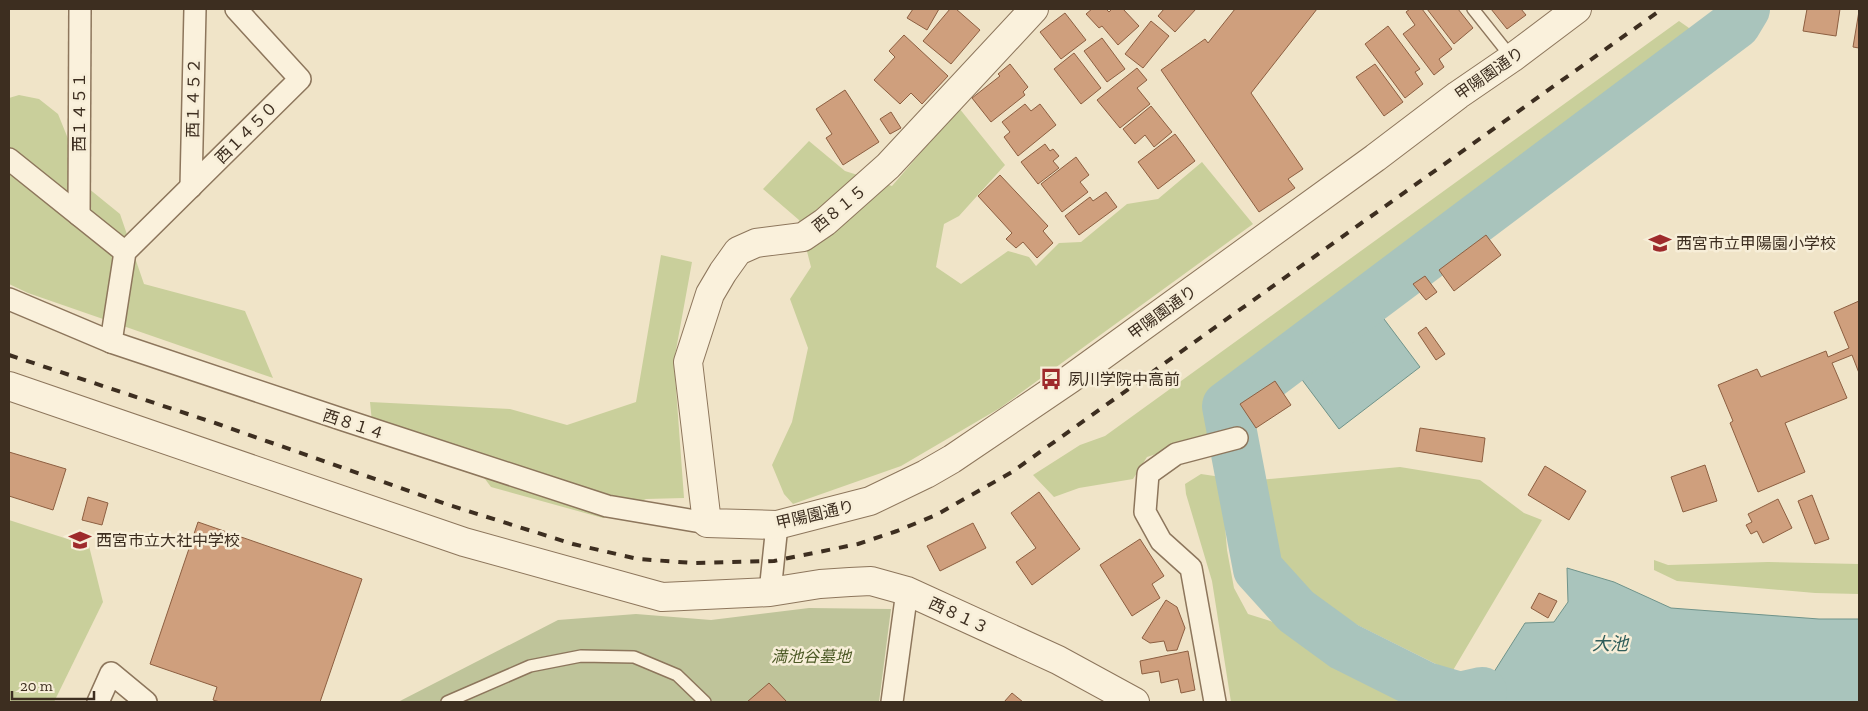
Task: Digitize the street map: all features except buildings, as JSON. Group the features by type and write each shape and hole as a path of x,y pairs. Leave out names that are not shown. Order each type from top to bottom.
{"street":[{"name":"西１４５１","path":"79,215 80,9"},
{"name":"西１４５２","path":"191,187 195,9"},
{"name":"西１４５０","path":"125,252 300,79 236,9"},
{"name":"西８１５","path":"707,523 688,362 710,294 723,272 738,251 756,243 803,237 825,222 888,166 1034,9"},
{"name":"甲陽園通り","path":"707,523 777,525 870,501 952,459 1070,379 1577,9"},
{"path":"9,159 125,252 112,342"},
{"name":"西８１４","path":"9,299 112,342 353,424 607,506 707,523"},
{"name":"西８１３","path":"9,386 464,542 662,597 770,592 820,584 871,581 906,591 1058,660 1135,702"},
{"path":"1215,702 1191,568 1161,541 1145,512 1145,503 1148,474 1176,454 1237,438"},
{"path":"770,592 777,525"},
{"path":"892,702 906,591"},
{"path":"98,702 111,673 146,702"}],"lane":[{"path":"1473,9 1512,58"},
{"path":"446,702 530,666 581,656 634,657 677,675 704,702"}],"green space":[{"path":"1727,9 1752,9 1756,18 1752,32 1234,405 1240,427 1147,457 1133,479 1079,488 1054,497 1033,475 1080,445 1105,436 1679,21 1699,35 1724,19"},
{"path":"19,95 39,99 58,114 88,188 120,214 144,284 245,311 273,378 28,293 9,284 9,98"},
{"path":"959,108 1005,165 959,216 944,224 936,267 961,284 1008,251 1029,257 1036,266 1059,243 1081,242 1127,204 1158,199 1202,162 1253,224 1000,408 901,466 793,504 784,494 772,465 792,422 808,348 790,299 811,267 799,220 763,189 809,141 845,171 892,186"},
{"path":"661,255 692,262 674,361 684,498 646,499 603,518 491,487 464,451 372,422 370,402 510,409 567,425 636,402"},
{"path":"1400,467 1480,480 1524,513 1542,520 1452,672 1303,598 1283,574 1259,480"},
{"path":"1201,474 1221,477 1227,550 1234,588 1248,614 1330,640 1440,702 1231,702 1212,581 1186,494 1185,484"},
{"path":"9,520 89,546 103,602 54,702 9,702"},
{"path":"1654,560 1668,565 1768,562 1859,564 1859,594 1815,593 1677,581 1654,570"},
{"name":"満池谷墓地","path":"809,608 891,609 879,702 398,702 558,620 636,614 711,620"}],"water":[{"path":"1381,315 1420,367 1339,429 1300,377"},
{"name":"大池","path":"1567,568 1614,582 1671,608 1819,619 1859,619 1859,702 1475,702 1525,623 1554,622 1568,602"}],"waterway":[{"path":"1482,692 1460,697 1426,687 1344,646 1296,611 1258,569 1227,406 1736,24 1745,9"}],"railway":[{"path":"9,355 218,424 449,505 573,544 638,559 693,563 774,561 858,544 936,515 1012,472 1662,9"}],"place":[{"name":"西宮市立甲陽園小学校","path":"1660,243"},
{"name":"夙川学院中高前","path":"1051,379"},
{"name":"西宮市立大社中学校","path":"80,540"}]}
